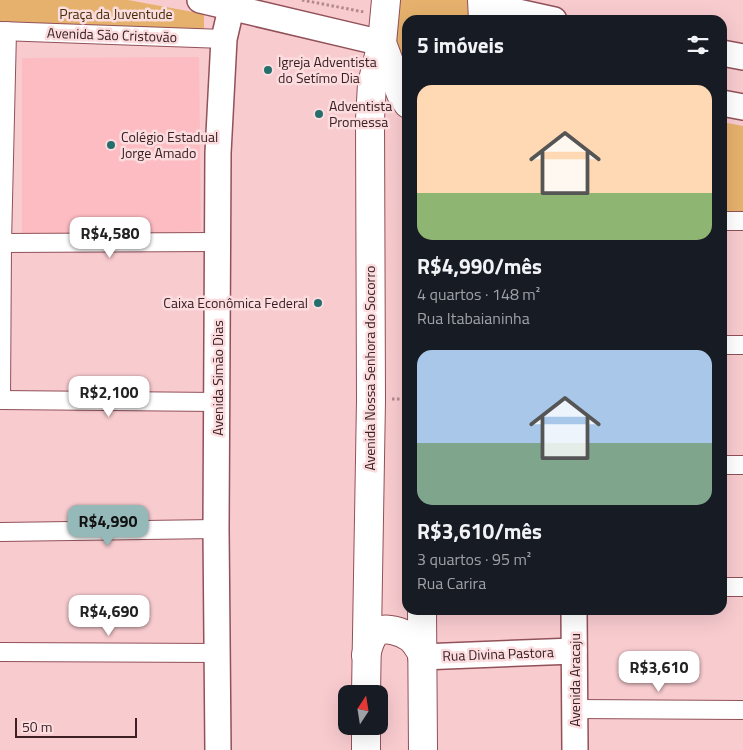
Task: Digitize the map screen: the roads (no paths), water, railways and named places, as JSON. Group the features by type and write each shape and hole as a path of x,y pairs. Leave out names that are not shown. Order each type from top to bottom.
{"main road":[{"path":"482,0 483,15"},
{"name":"Avenida Nossa Senhora do Socorro","path":"366,685 371,400 370,119 372,84 382,42 385,8"},
{"path":"382,42 402,95"},
{"path":"422,615 423,750"},
{"path":"366,655 375,634 379,630 395,631 407,635 421,654"},
{"path":"366,735 366,750"}],"street":[{"path":"200,0 232,3 382,42"},
{"path":"493,0 518,12 532,15"},
{"name":"Avenida Simão Dias","path":"218,750 216,529 218,153 224,39 232,3"},
{"path":"3,31 1,400 218,402"},
{"name":"Avenida São Cristovão","path":"3,31 224,39"},
{"path":"727,54 743,57"},
{"path":"727,104 743,107"},
{"path":"727,221 743,221"},
{"path":"2,244 218,242"},
{"path":"727,346 743,345"},
{"path":"727,465 743,465"},
{"path":"0,532 216,529"},
{"path":"727,587 743,588"},
{"name":"Avenida Aracaju","path":"574,615 575,750"},
{"name":"Rua Divina Pastora","path":"421,654 574,651"},
{"path":"0,652 217,654"},
{"path":"575,709 743,710"}],"place":[{"name":"Igreja Adventista do Setímo Dia","path":"268,70"},
{"name":"Adventista Promessa","path":"319,114"},
{"name":"Colégio Estadual Jorge Amado","path":"111,145"},
{"name":"Caixa Econômica Federal","path":"318,303"}],"park label":[{"name":"Praça da Juventude","path":"116,14"}]}
